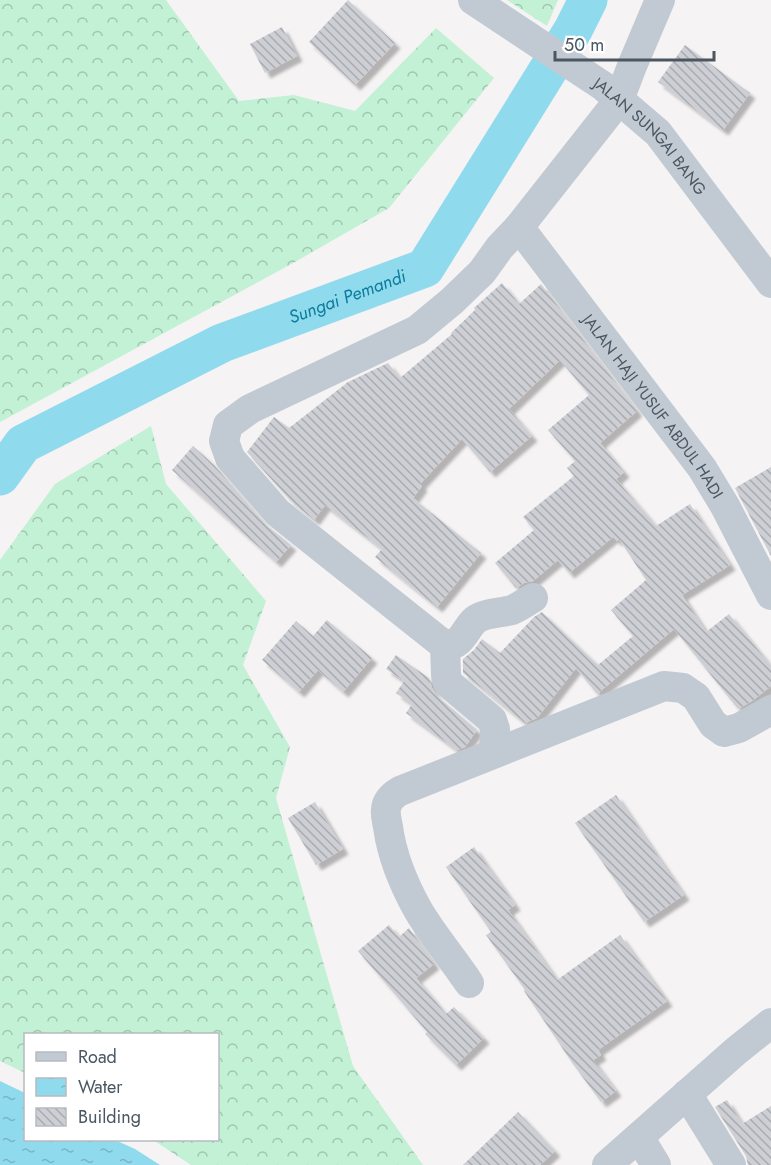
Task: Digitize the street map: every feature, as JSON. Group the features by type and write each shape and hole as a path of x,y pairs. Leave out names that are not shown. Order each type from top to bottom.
{"street":[{"path":"533,598 514,609 479,618 457,643 445,645 278,513 230,458 224,441 228,425 250,409 417,330 482,272 500,247 519,227 632,66 660,0"},
{"name":"JALAN SUNGAI BANG","path":"479,4 611,93 658,134 771,283"},
{"name":"JALAN HAJI YUSUF ABDUL HADI","path":"519,227 702,468 725,506 771,595"},
{"path":"445,645 448,683 492,720 495,729 494,753"},
{"path":"469,983 418,910 399,869 390,839 386,808 393,795 664,686 683,688 696,698 712,724 724,732 739,728 771,710"},
{"path":"607,1165 735,1051 771,1023"},
{"path":"687,1094 732,1165"},
{"path":"639,1137 656,1165"}],"green space":[{"path":"0,0 166,0 239,101 294,95 355,111 436,28 494,78 389,208 295,262 0,422"},
{"path":"507,0 558,0 547,26"},
{"path":"151,426 166,484 266,601 243,665 290,747 276,798 353,1066 423,1165 191,1165 155,1141 219,1141 219,1033 24,1033 24,1073 0,1061 0,560 55,484"}],"water":[{"path":"0,1081 24,1093 24,1141 117,1141 160,1165 0,1165"}],"building":[{"path":"348,0 395,43 355,85 309,42"},
{"path":"282,27 297,56 265,73 250,44"},
{"path":"685,45 750,93 723,130 658,82"},
{"path":"502,283 519,304 541,284 637,411 600,443 624,472 616,479 656,526 690,504 730,565 682,595 706,632 729,614 771,666 771,686 752,701 738,709 674,629 597,694 576,668 537,718 525,723 463,673 463,659 482,639 500,653 534,617 542,612 598,665 633,636 611,610 646,580 619,539 617,541 613,537 569,573 558,560 533,581 516,588 495,563 534,530 523,517 574,476 567,468 575,461 548,430 589,395 560,360 509,409 532,436 490,472 462,439 420,484 422,486 413,498 481,553 437,607 375,557 382,549 325,505 314,520 290,500 247,452 274,417 289,428 348,382 388,363 400,378 452,334 475,310 474,308"},
{"path":"193,446 214,465 265,524 291,545 276,562 172,470"},
{"path":"771,467 771,556 735,488"},
{"path":"327,620 372,658 343,692 318,670 299,692 262,660 296,621 313,636"},
{"path":"396,655 429,678 437,696 477,730 465,747 457,750 406,713 412,704 396,693 404,681 386,669"},
{"path":"616,795 684,895 644,922 575,823"},
{"path":"315,802 343,849 316,865 288,818"},
{"path":"474,847 515,905 508,910 557,980 620,935 667,1001 598,1050 601,1055 593,1060 616,1091 601,1102 486,935 491,932 446,867"},
{"path":"389,925 399,937 409,928 434,964 416,978 446,1014 454,1007 484,1038 456,1065 425,1034 427,1032 358,951"},
{"path":"727,1100 742,1124 771,1106 771,1165 748,1165 746,1156 715,1107"},
{"path":"518,1112 555,1151 540,1165 463,1165"}],"waterway":[{"name":"Sungai Pemandi","path":"0,476 23,444 222,343 425,268 573,30 588,0"}]}
